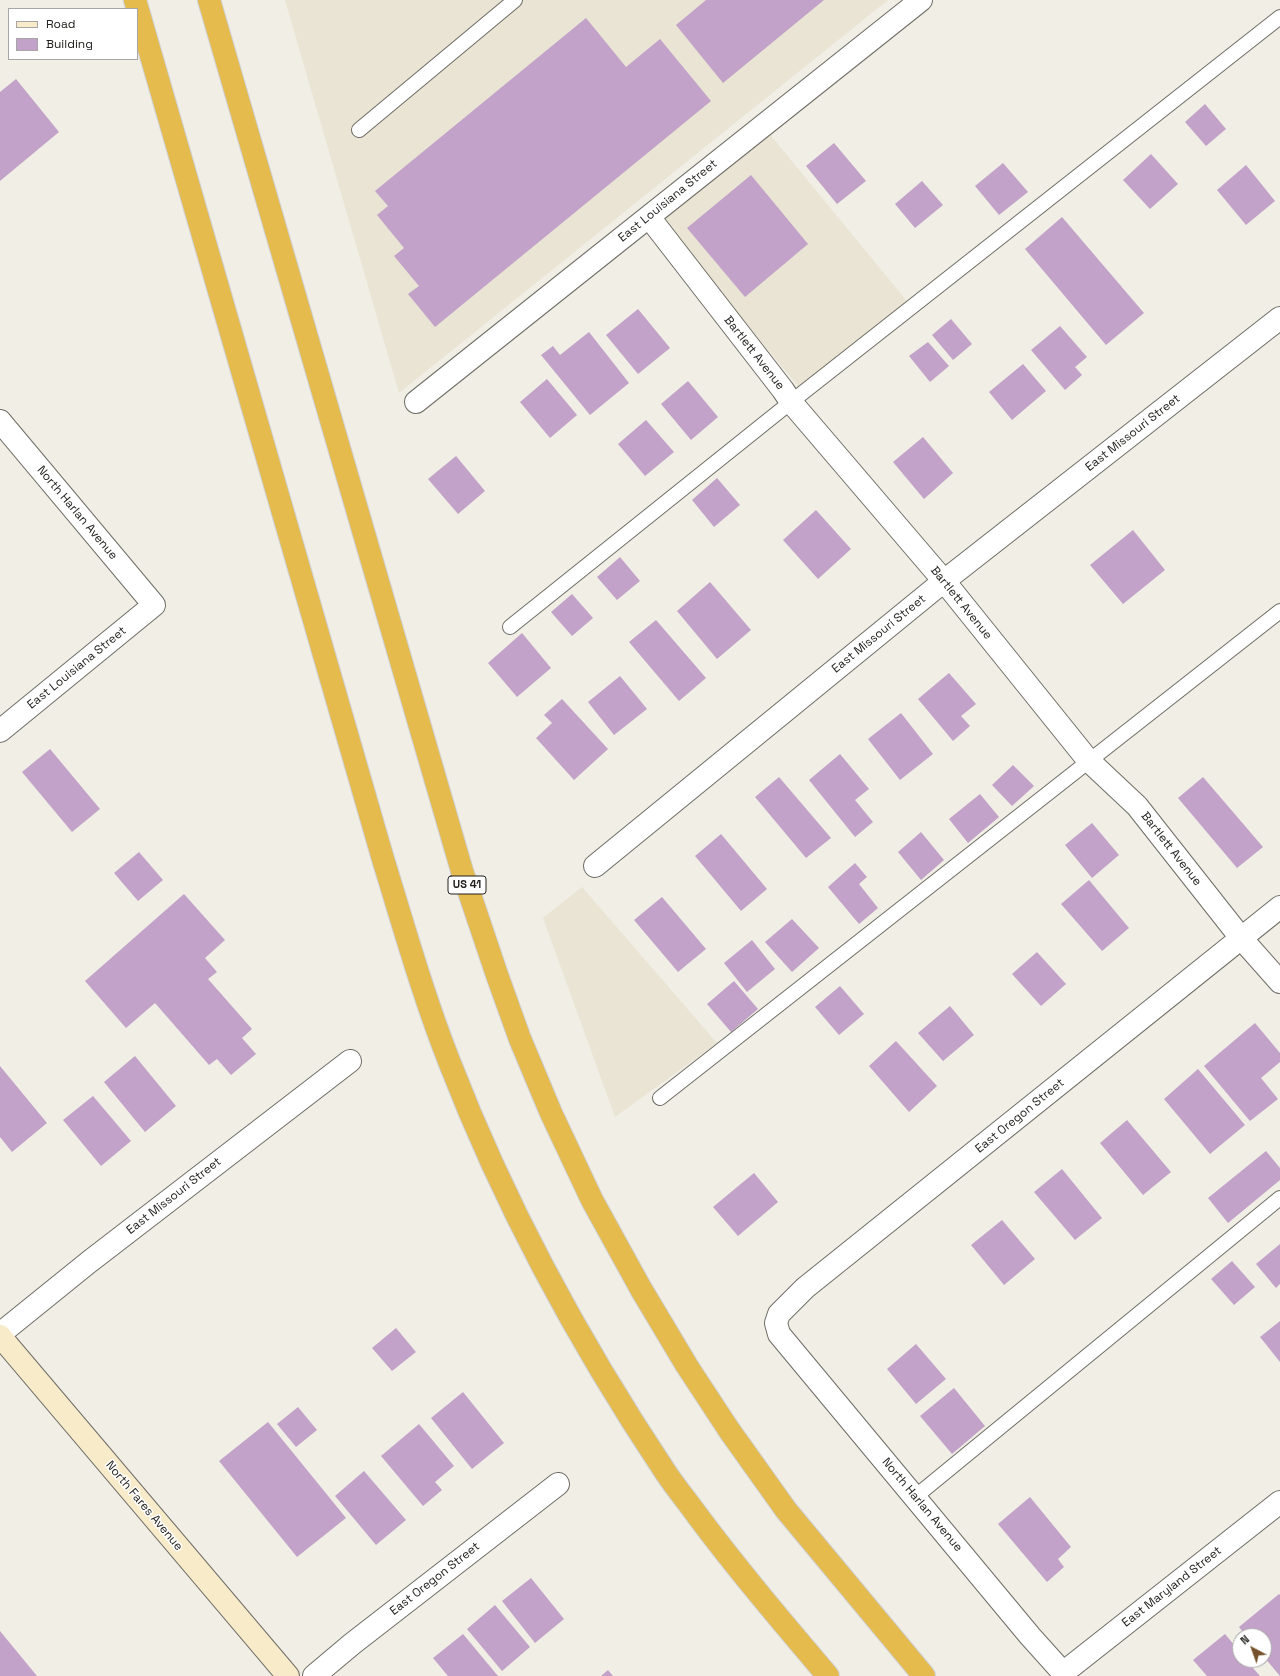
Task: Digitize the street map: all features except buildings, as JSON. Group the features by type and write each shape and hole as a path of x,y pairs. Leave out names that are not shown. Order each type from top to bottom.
{"highway":[{"name":"US 41","path":"209,0 462,871 510,1011 548,1105 592,1200 626,1262 687,1366 725,1424 786,1510 924,1676"},
{"path":"138,10 383,859 423,990 449,1061 516,1213 550,1280 589,1350 667,1474 772,1610 828,1676"}],"street":[{"name":"East Louisiana Street","path":"416,402 921,0"},
{"name":"Bartlett Avenue","path":"649,217 791,402 944,581 1088,760 1137,806 1241,938 1280,982"},
{"name":"East Missouri Street","path":"595,866 944,581 1280,318"},
{"name":"North Harlan Avenue","path":"0,421 154,605"},
{"name":"East Louisiana Street","path":"0,731 154,605"},
{"name":"East Oregon Street","path":"779,1334 776,1323 779,1314 805,1288 1280,907"},
{"name":"East Missouri Street","path":"0,1335 89,1262 350,1061"},
{"name":"North Harlan Avenue","path":"779,1334 1065,1675"},
{"name":"North Fares Avenue","path":"0,1335 288,1676"},
{"name":"East Oregon Street","path":"314,1676 352,1644 558,1484"},
{"name":"East Maryland Street","path":"1065,1675 1280,1502"}],"lane":[{"path":"359,130 515,0"},
{"path":"510,627 791,402 1280,17"},
{"path":"660,1098 1088,760 1280,611"},
{"path":"915,1497 1280,1198"}],"shaded area":[{"path":"285,0 888,0 399,393"},
{"path":"768,132 910,305 802,391 660,219"},
{"path":"582,887 717,1043 615,1117 543,918"}]}
